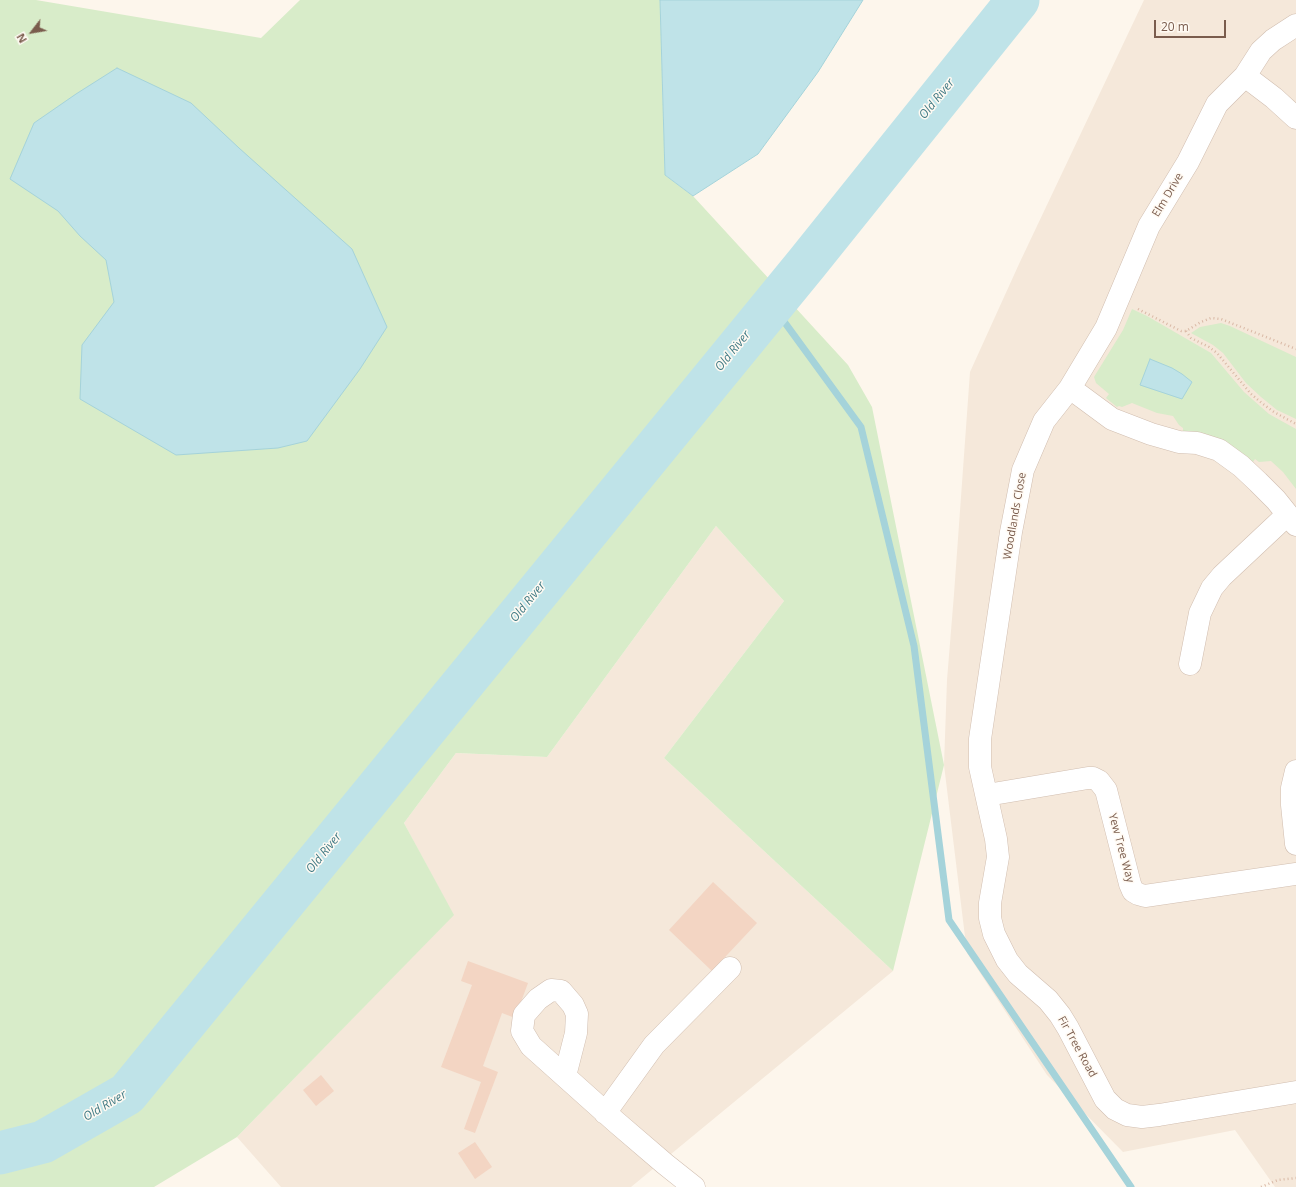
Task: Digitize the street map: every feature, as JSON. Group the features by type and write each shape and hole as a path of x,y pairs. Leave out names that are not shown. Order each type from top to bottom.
{"street":[{"name":"Elm Drive","path":"1070,388 1100,338 1119,299 1149,226 1188,162 1217,104 1245,76 1261,51 1273,40 1296,25"},
{"path":"1245,76 1274,98 1296,118"},
{"path":"1070,388 1112,419 1158,436 1179,442 1197,443 1219,450 1247,471 1276,500 1292,520 1222,576 1212,588 1200,614 1190,664"},
{"name":"Woodlands Close","path":"987,795 980,767 980,739 1018,490 1023,470 1044,421 1070,388"},
{"path":"1296,771 1292,788 1292,805 1296,844"},
{"name":"Yew Tree Way","path":"987,795 1088,778 1094,778 1099,781 1106,790 1130,884 1134,891 1145,896 1296,874"},
{"name":"Fir Tree Road","path":"987,795 998,857 990,903 990,918 994,934 1007,960 1018,974 1048,1000 1060,1015 1105,1099 1115,1109 1127,1115 1142,1117 1296,1092"},
{"path":"611,1117 654,1045 730,968"},
{"path":"565,1076 665,1164 694,1187"}],"path":[{"path":"1119,299 1181,331 1186,331 1211,318 1221,319 1296,349"},
{"path":"1186,331 1191,338 1209,347 1217,354 1259,401 1274,412 1296,424"},
{"path":"1261,1187 1278,1180 1296,1178"}],"shaded area":[{"path":"1144,0 1296,0 1296,1187 1275,1187 1235,1130 1123,1152 1047,1075 967,953 944,765 947,680 970,372 1019,264"},
{"path":"716,526 784,601 664,758 893,971 631,1187 281,1187 237,1137 453,915 404,823 456,753 547,757"}],"green space":[{"path":"0,0 36,0 261,38 300,0 660,0 665,175 693,196 848,365 872,407 944,765 893,971 664,758 784,601 716,526 547,757 456,753 404,823 454,915 237,1137 154,1187 0,1187"},
{"path":"1132,309 1211,353 1244,392 1269,414 1296,429 1296,489 1283,472 1271,461 1259,462 1255,459 1253,462 1233,449 1208,437 1183,431 1183,428 1173,416 1157,413 1132,403 1122,407 1117,407 1106,398 1109,394 1096,383 1094,377 1123,330"},
{"path":"1221,323 1296,357 1296,419 1277,410 1261,397 1246,383 1223,353 1213,345 1191,333 1200,327"}],"water":[{"path":"660,0 863,0 818,72 758,154 693,196 665,175"},
{"path":"117,68 191,103 352,249 387,327 360,369 307,441 278,448 176,455 80,399 82,345 114,302 106,260 80,236 58,211 10,179 34,123"},
{"path":"1150,359 1172,368 1192,382 1182,399 1140,385"}],"building":[{"path":"713,882 757,923 712,971 669,930"},
{"path":"468,961 528,983 515,1018 502,1013 483,1066 498,1072 475,1133 464,1129 481,1082 441,1067 472,985 461,981"},
{"path":"321,1075 334,1091 316,1106 303,1090"},
{"path":"475,1142 492,1167 475,1179 458,1153"}],"waterway":[{"name":"Old River","path":"0,1153 43,1142 127,1094 807,263 1018,0"},
{"path":"772,305 861,427 914,646 949,920 1131,1187"}]}
